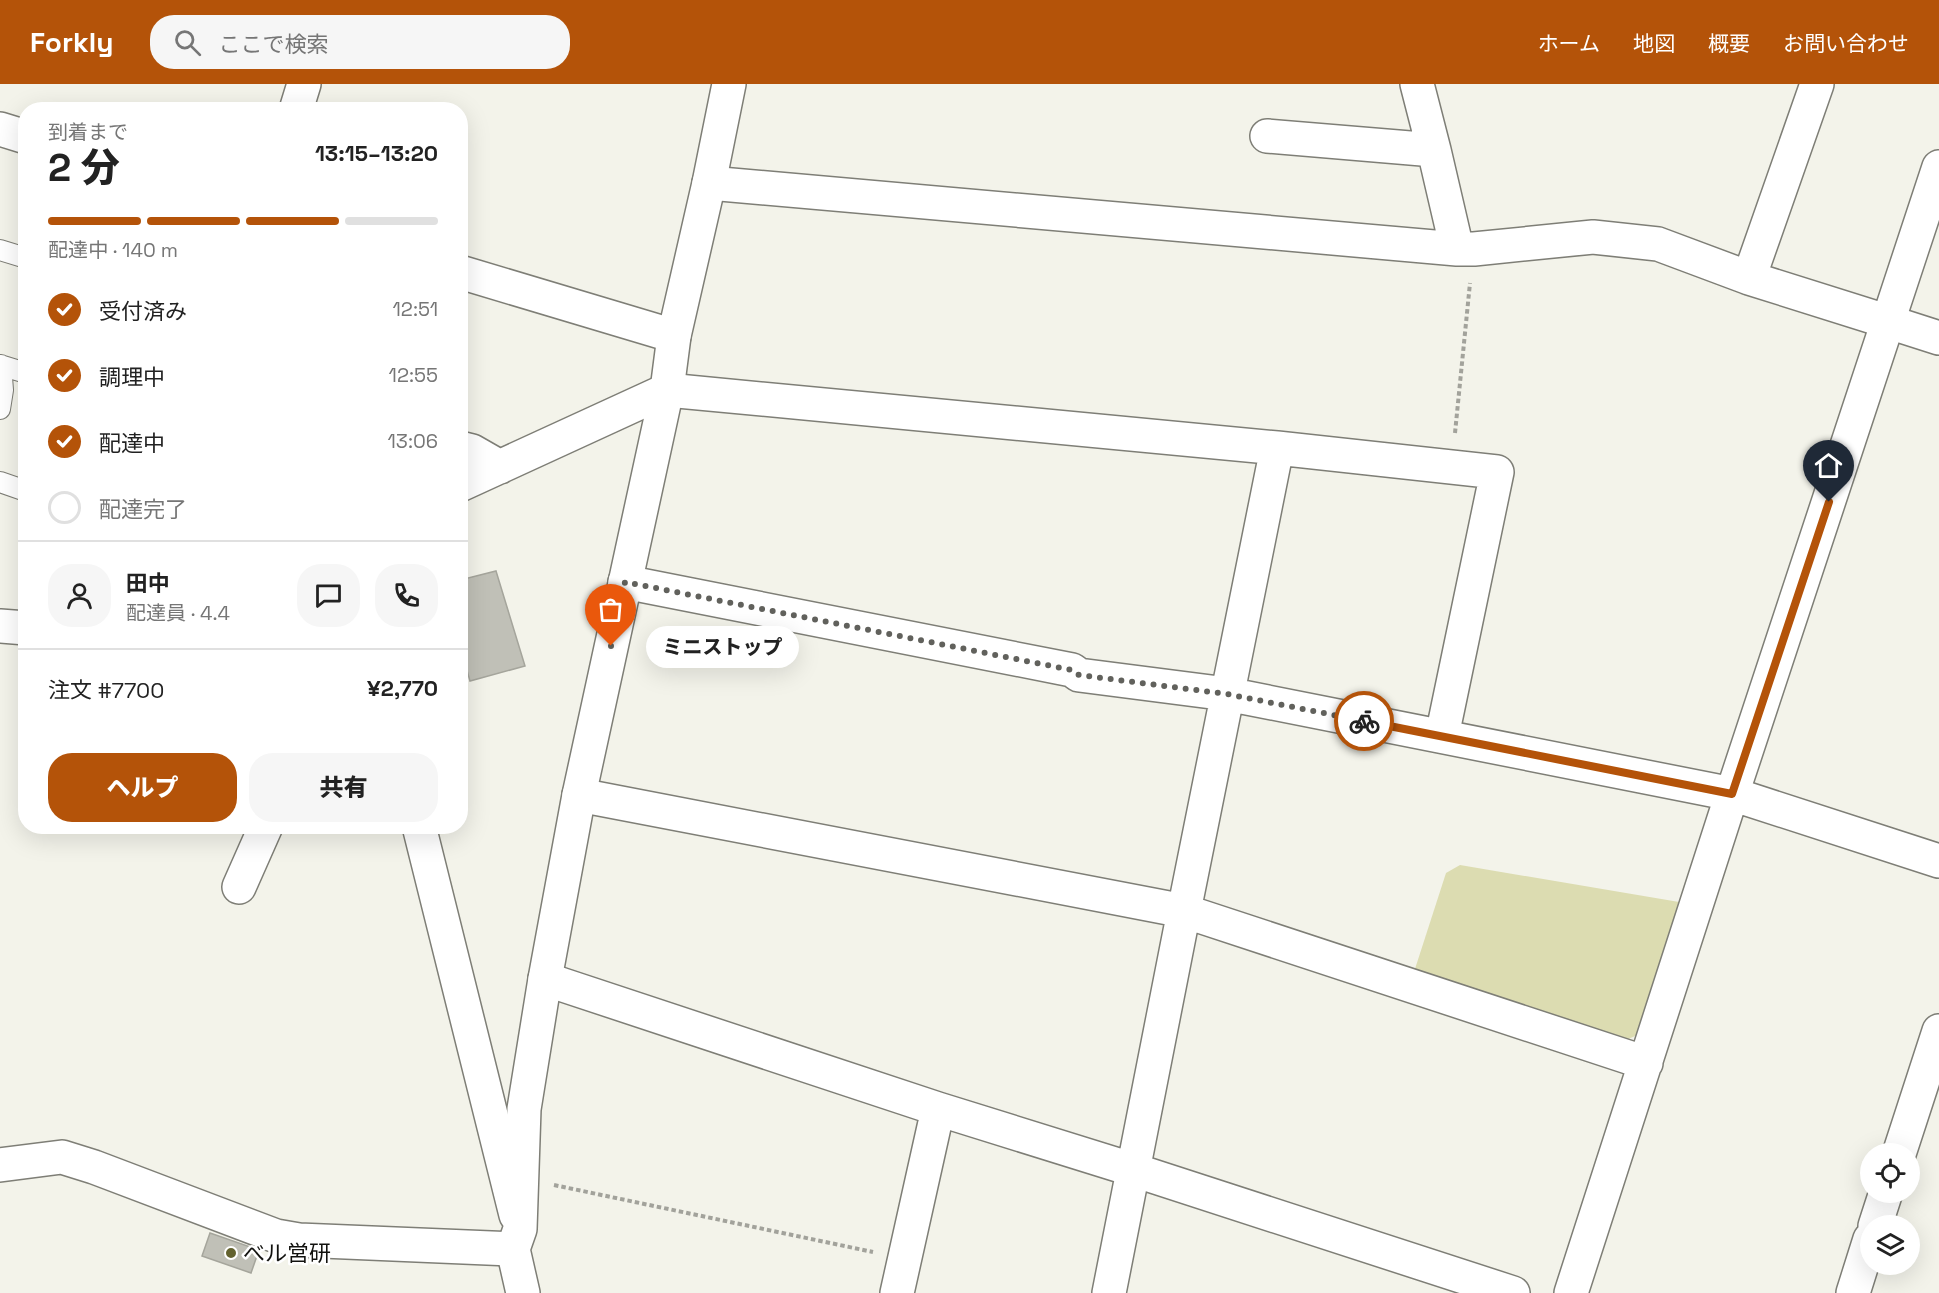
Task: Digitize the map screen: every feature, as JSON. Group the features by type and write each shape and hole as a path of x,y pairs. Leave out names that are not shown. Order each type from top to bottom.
{"street":[{"path":"298,102 304,84"},
{"path":"517,1239 524,1109 545,979 579,795 667,390 674,336 729,84"},
{"path":"1417,84 1434,150 1465,249"},
{"path":"1749,278 1816,84"},
{"path":"0,129 18,135"},
{"path":"1267,136 1434,150"},
{"path":"1571,1293 1732,794 1939,167"},
{"path":"709,183 1465,249 1593,237 1658,244 1749,278 1939,338"},
{"path":"468,274 674,336"},
{"path":"468,481 667,390 1277,448 1497,472 1442,736"},
{"path":"1109,1293 1277,448"},
{"path":"468,450 500,467"},
{"path":"625,582 1072,670 1079,675 1227,694 1732,794 1939,861"},
{"path":"0,626 18,627"},
{"path":"579,795 1184,910 1646,1062"},
{"path":"239,887 262,834"},
{"path":"421,834 517,1239 523,1293"},
{"path":"545,979 938,1109 1513,1293"},
{"path":"1903,1143 1939,1031"},
{"path":"897,1293 938,1109"},
{"path":"0,1164 62,1157 276,1236 287,1238 517,1239"},
{"path":"1853,1293 1860,1271"}],"lane":[{"path":"0,250 18,256"},
{"path":"0,409 3,390 0,365 18,371"},
{"path":"0,482 18,488"}],"path":[{"path":"1452,467 1465,249"},
{"path":"521,1178 905,1259"}],"green space":[{"path":"1460,865 1685,903 1642,1033 1626,1040 1414,972 1446,873"}],"building":[{"path":"496,571 525,666 470,681 468,674 468,578"},
{"name":"べル営研","path":"210,1233 259,1250 251,1273 202,1256"}],"way so far":[{"path":"611,646 625,582 1072,670 1079,675 1227,694 1364,721"}],"place":[{"name":"ミニストップ","path":"611,646"},
{"name":"べル営研","path":"231,1253"}],"route":[{"path":"1364,721 1732,794 1829,502"}]}
